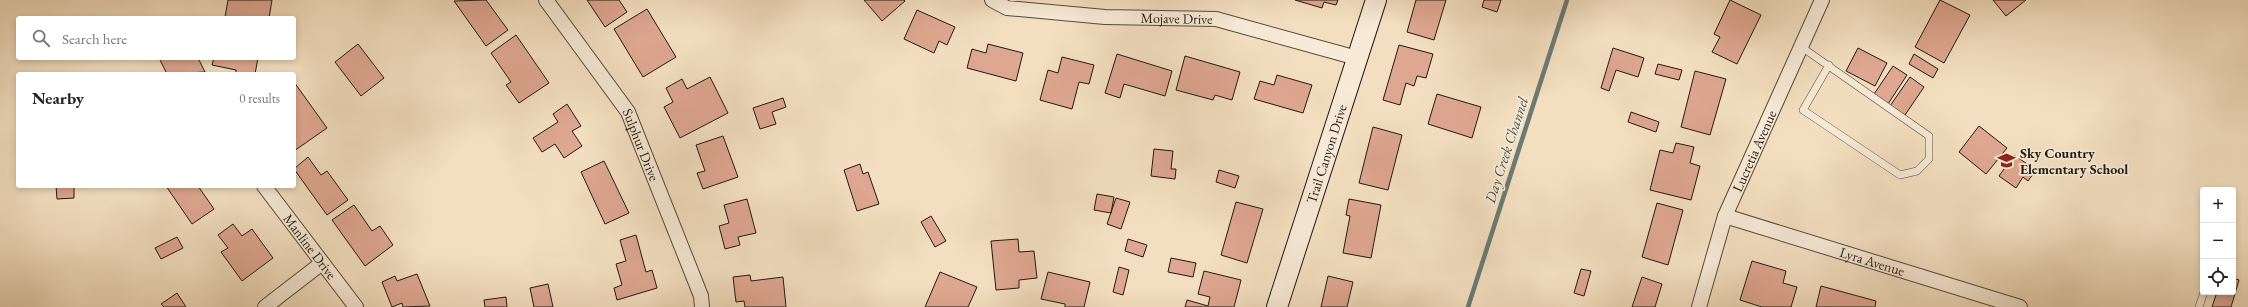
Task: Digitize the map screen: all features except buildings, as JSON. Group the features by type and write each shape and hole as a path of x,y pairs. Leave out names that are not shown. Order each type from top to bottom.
{"street":[{"name":"Sulphur Drive","path":"546,0 628,112 701,296 702,307"},
{"name":"Mojave Drive","path":"992,0 1007,8 1105,17 1216,19 1357,58"},
{"name":"Trail Canyon Drive","path":"1277,307 1376,0"},
{"name":"Lucretia Avenue","path":"1699,307 1725,216 1800,46 1822,0"},
{"name":"Manline Drive","path":"266,188 356,307"},
{"name":"Lyra Avenue","path":"1725,216 2020,307"},
{"path":"265,307 322,263"}],"lane":[{"path":"1800,46 1828,65 1929,136 1929,159 1917,171 1900,175 1803,110 1828,65"},
{"path":"2199,307 2203,295"}],"waterway":[{"name":"Day Creek Channel","path":"1468,307 1567,0"}],"place":[{"name":"Sky Country Elementary School","path":"2007,161"}]}
